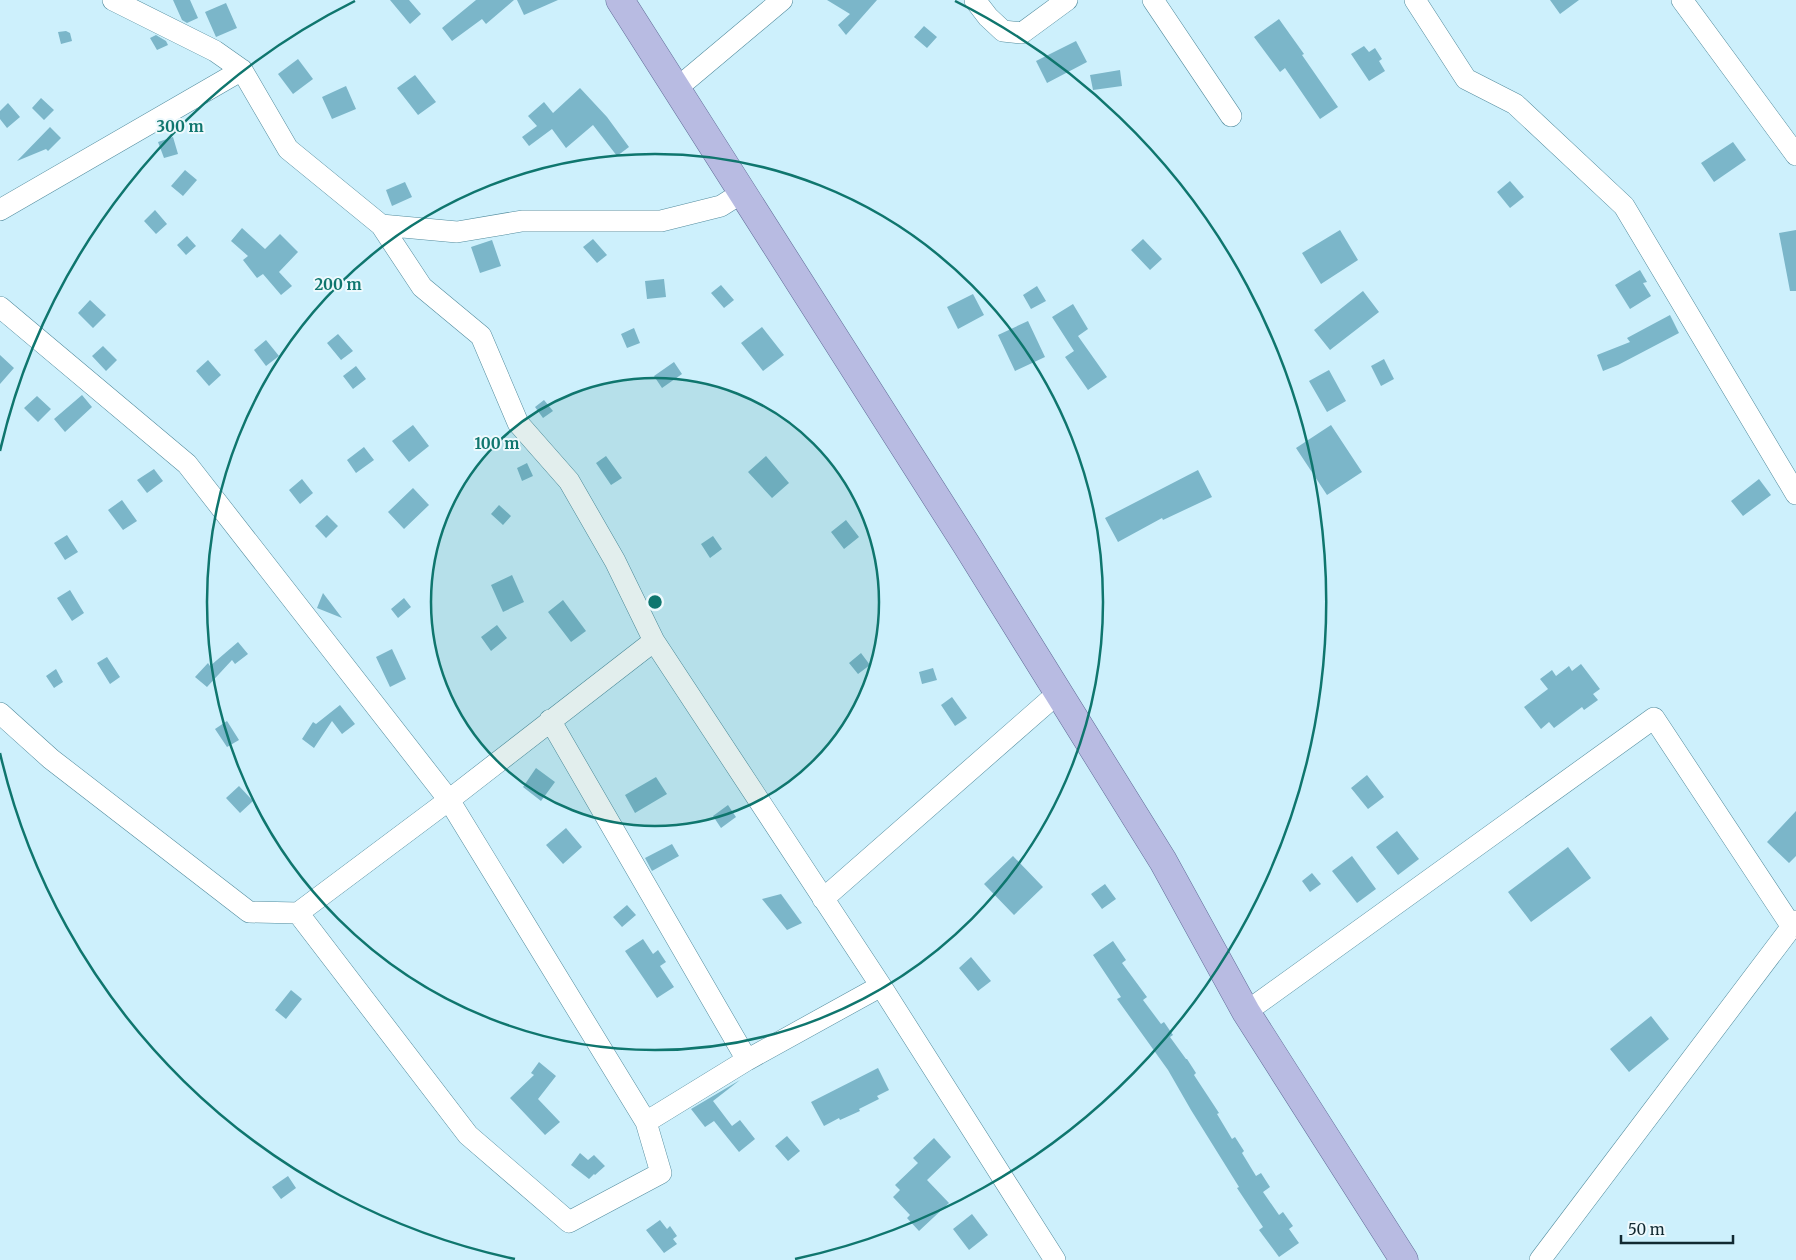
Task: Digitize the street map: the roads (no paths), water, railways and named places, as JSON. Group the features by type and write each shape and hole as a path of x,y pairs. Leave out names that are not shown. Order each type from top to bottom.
{"main road":[{"path":"620,0 744,192 966,544 1163,861 1246,1012 1404,1260"}],"street":[{"path":"113,0 215,51 242,70 288,149 381,225 422,287 481,336 518,423 569,481 615,561 654,641 881,986 1055,1260"},
{"path":"676,89 782,0"},
{"path":"974,0 1002,31 1022,33 1067,0"},
{"path":"1153,0 1231,116"},
{"path":"1415,0 1466,79 1515,104 1624,206 1796,494"},
{"path":"1682,0 1796,155"},
{"path":"0,210 242,70"},
{"path":"381,225 457,232 522,221 660,221 721,206 744,192"},
{"path":"0,307 187,464 449,800 646,1122 661,1173 569,1222 468,1135 298,913"},
{"path":"0,712 51,759 249,912 298,913 449,800 654,641"},
{"path":"823,899 1058,693"},
{"path":"1246,1012 1654,718 1794,924 1540,1260"},
{"path":"550,720 747,1060"},
{"path":"646,1122 747,1060 881,986"}]}
